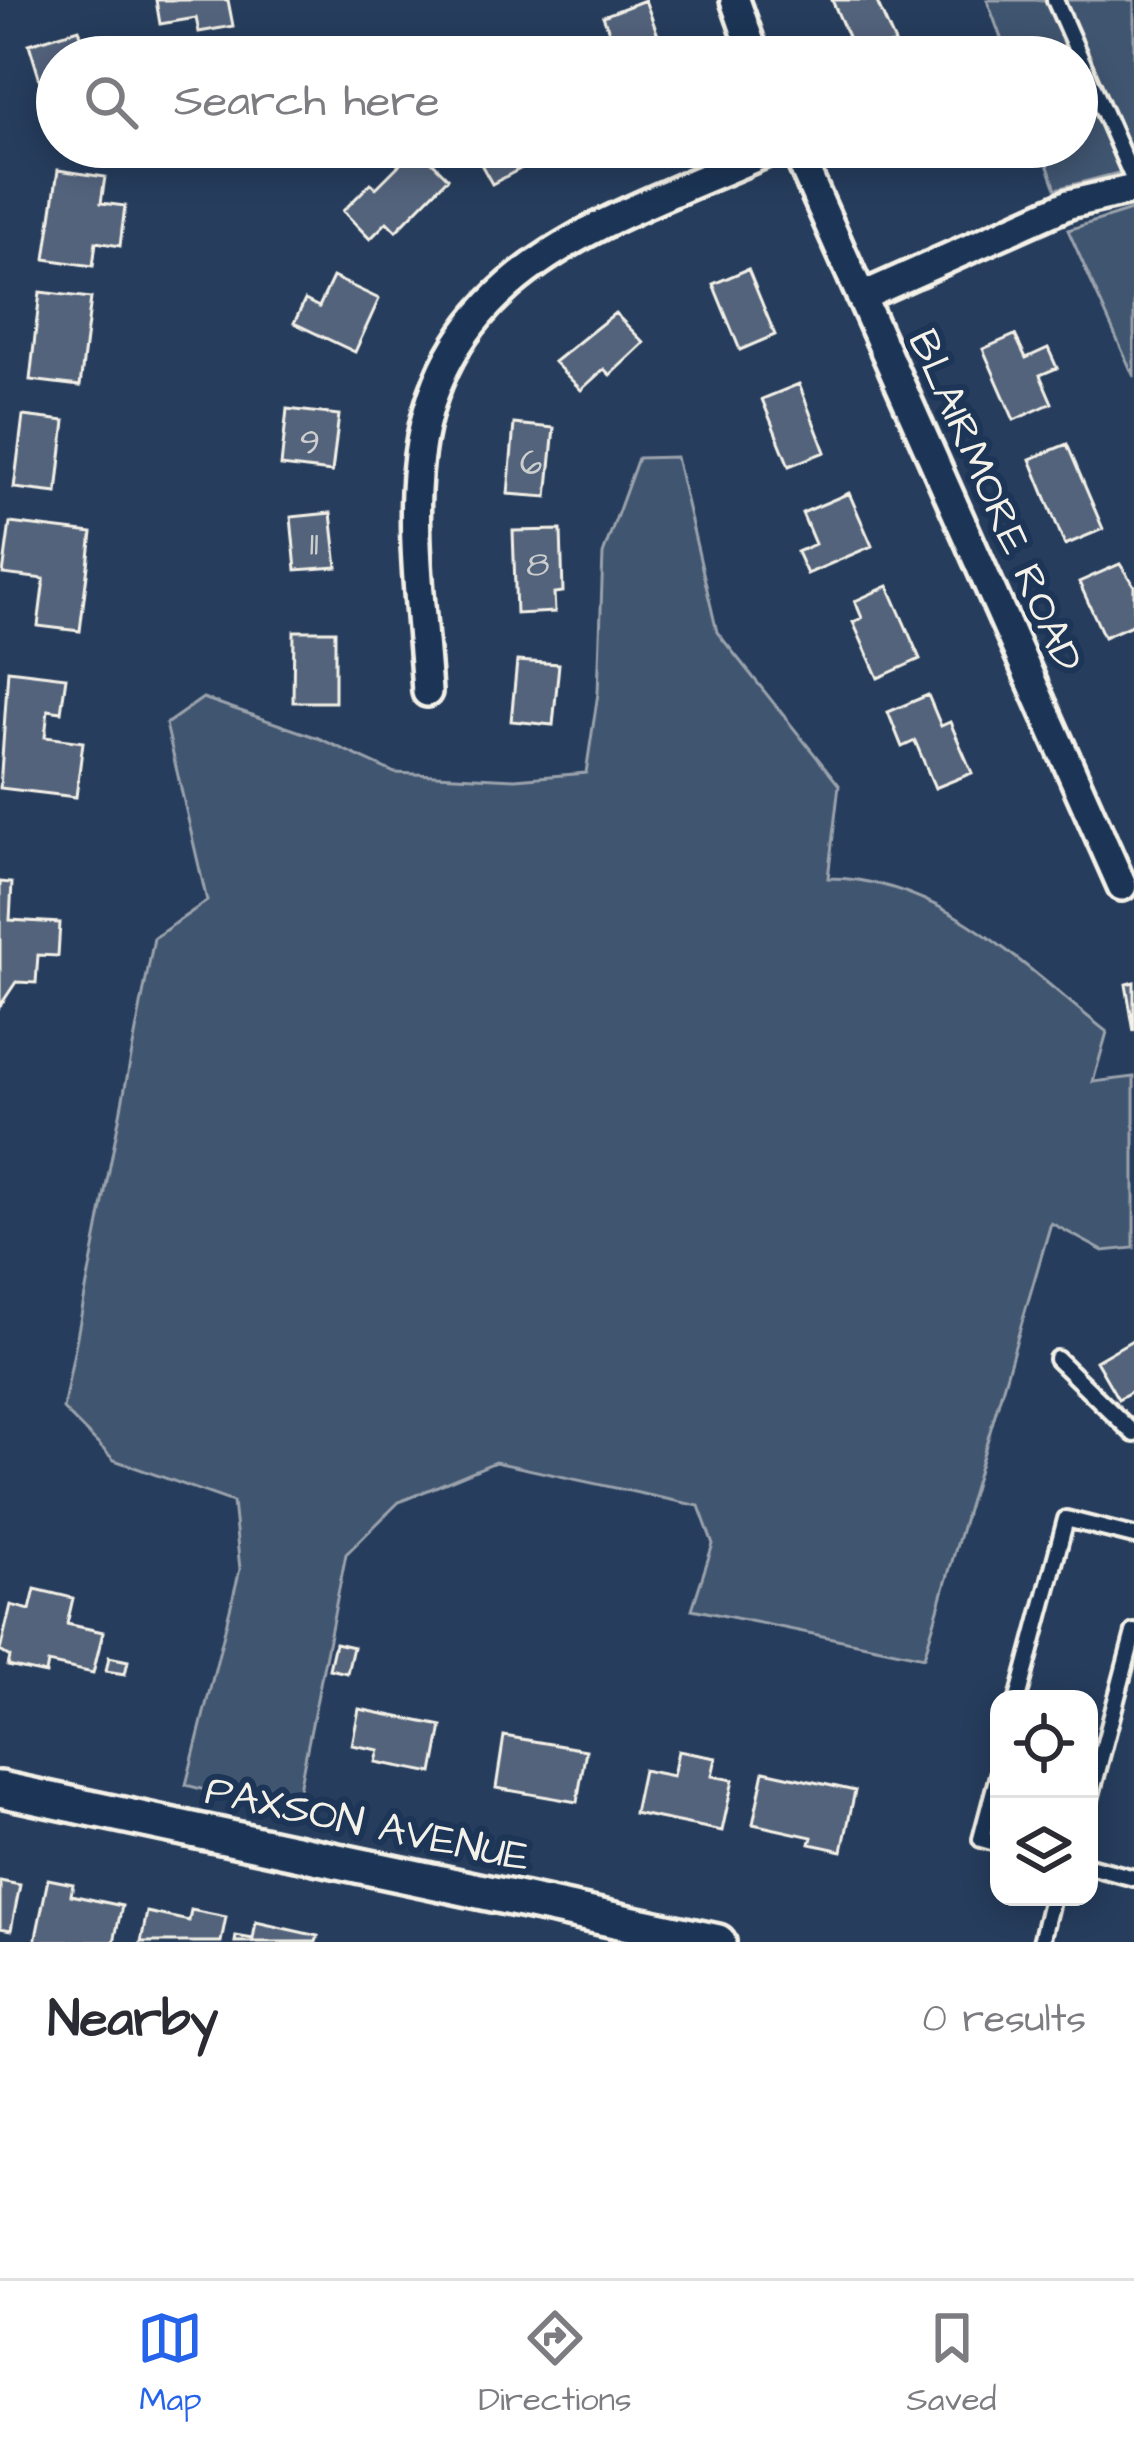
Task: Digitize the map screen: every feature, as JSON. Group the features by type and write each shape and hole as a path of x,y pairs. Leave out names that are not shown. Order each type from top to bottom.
{"street":[{"path":"735,0 748,36"},
{"path":"427,692 415,496 429,406 448,356 477,313 541,256 732,168"},
{"name":"BLAIRMORE ROAD","path":"804,168 1122,886"},
{"path":"861,297 1069,204 1134,185"},
{"name":"PAXSON AVENUE","path":"0,1789 718,1942"}],"lane":[{"path":"1054,0 1070,36"},
{"path":"1098,102 1134,185"},
{"path":"1057,1359 1134,1434"},
{"path":"1020,1690 1066,1519 1134,1536"},
{"path":"1090,1798 1134,1632"},
{"path":"990,1805 981,1839 990,1842"},
{"path":"1098,1868 1134,1878"},
{"path":"1041,1942 1050,1906"}],"shaded area":[{"path":"987,0 1134,0 1134,169 1056,189 1048,168 1098,168 1098,36 1000,36"},
{"path":"1134,209 1134,377 1068,230"},
{"path":"676,457 717,632 839,785 828,878 869,882 907,893 978,930 1107,1032 1093,1082 1134,1077 1134,1248 1103,1251 1051,1223 924,1657 692,1609 713,1544 699,1506 495,1462 399,1502 346,1554 294,1814 186,1785 240,1569 233,1502 114,1460 63,1409 154,938 207,901 166,724 203,698 318,738 395,773 515,779 586,773 598,693 603,554 638,458"}],"building":[{"path":"156,0 228,0 233,26 199,32 196,18 160,24"},
{"path":"645,0 658,36 611,36 603,16"},
{"path":"832,0 876,0 892,36 848,36"},
{"path":"396,168 438,168 448,178 396,231 387,222 370,239 343,211 371,183 376,188"},
{"path":"483,168 522,168 492,184"},
{"path":"58,170 105,177 101,203 125,206 120,246 96,242 93,266 45,259"},
{"path":"748,269 775,335 740,350 713,284"},
{"path":"333,277 379,299 355,352 294,323 305,300 319,307"},
{"path":"40,292 91,298 80,386 30,380"},
{"path":"615,313 644,343 610,375 604,369 581,390 554,362"},
{"path":"1015,335 1026,358 1048,348 1057,368 1040,375 1052,403 1014,420 983,349"},
{"path":"799,384 825,452 789,466 762,399"},
{"path":"287,409 339,415 332,472 281,466"},
{"path":"23,416 65,421 57,493 14,488"},
{"path":"514,424 554,428 547,497 508,494"},
{"path":"1067,444 1103,529 1065,545 1030,459"},
{"path":"849,493 872,546 807,574 797,552 815,544 802,513"},
{"path":"331,513 337,567 296,570 291,517"},
{"path":"10,523 92,533 80,631 38,626 44,579 3,574"},
{"path":"561,530 563,592 554,593 555,612 516,614 513,531"},
{"path":"1120,564 1134,586 1134,624 1104,637 1079,582"},
{"path":"888,586 920,659 878,678 853,622 862,618 855,601"},
{"path":"294,631 335,631 335,702 293,702"},
{"path":"517,661 559,664 553,725 511,721"},
{"path":"8,670 66,677 61,712 48,710 45,737 83,742 76,797 0,788"},
{"path":"928,695 941,726 950,722 972,773 935,788 915,741 902,747 888,712"},
{"path":"0,882 12,883 10,920 60,923 58,956 38,955 36,983 16,982 0,1006"},
{"path":"1134,982 1134,1032 1126,984"},
{"path":"1134,1339 1134,1390 1118,1399 1096,1361"},
{"path":"35,1589 73,1598 67,1624 103,1632 93,1673 48,1663 46,1674 8,1666 10,1657 0,1651 11,1605 30,1610"},
{"path":"335,1643 353,1647 347,1673 329,1669"},
{"path":"109,1657 128,1661 125,1674 106,1671"},
{"path":"359,1709 442,1726 433,1773 376,1762 379,1750 352,1745"},
{"path":"504,1736 586,1750 577,1802 496,1788"},
{"path":"678,1751 716,1758 712,1776 733,1780 722,1831 634,1813 643,1770 673,1776"},
{"path":"764,1771 855,1791 842,1851 810,1844 812,1837 753,1824"},
{"path":"48,1879 73,1884 71,1895 122,1906 114,1942 35,1942"},
{"path":"0,1881 20,1885 11,1930 0,1928"},
{"path":"191,1910 226,1917 221,1942 141,1942 147,1912 189,1921"},
{"path":"256,1922 318,1936 316,1942 235,1942 236,1936 253,1939"}]}
